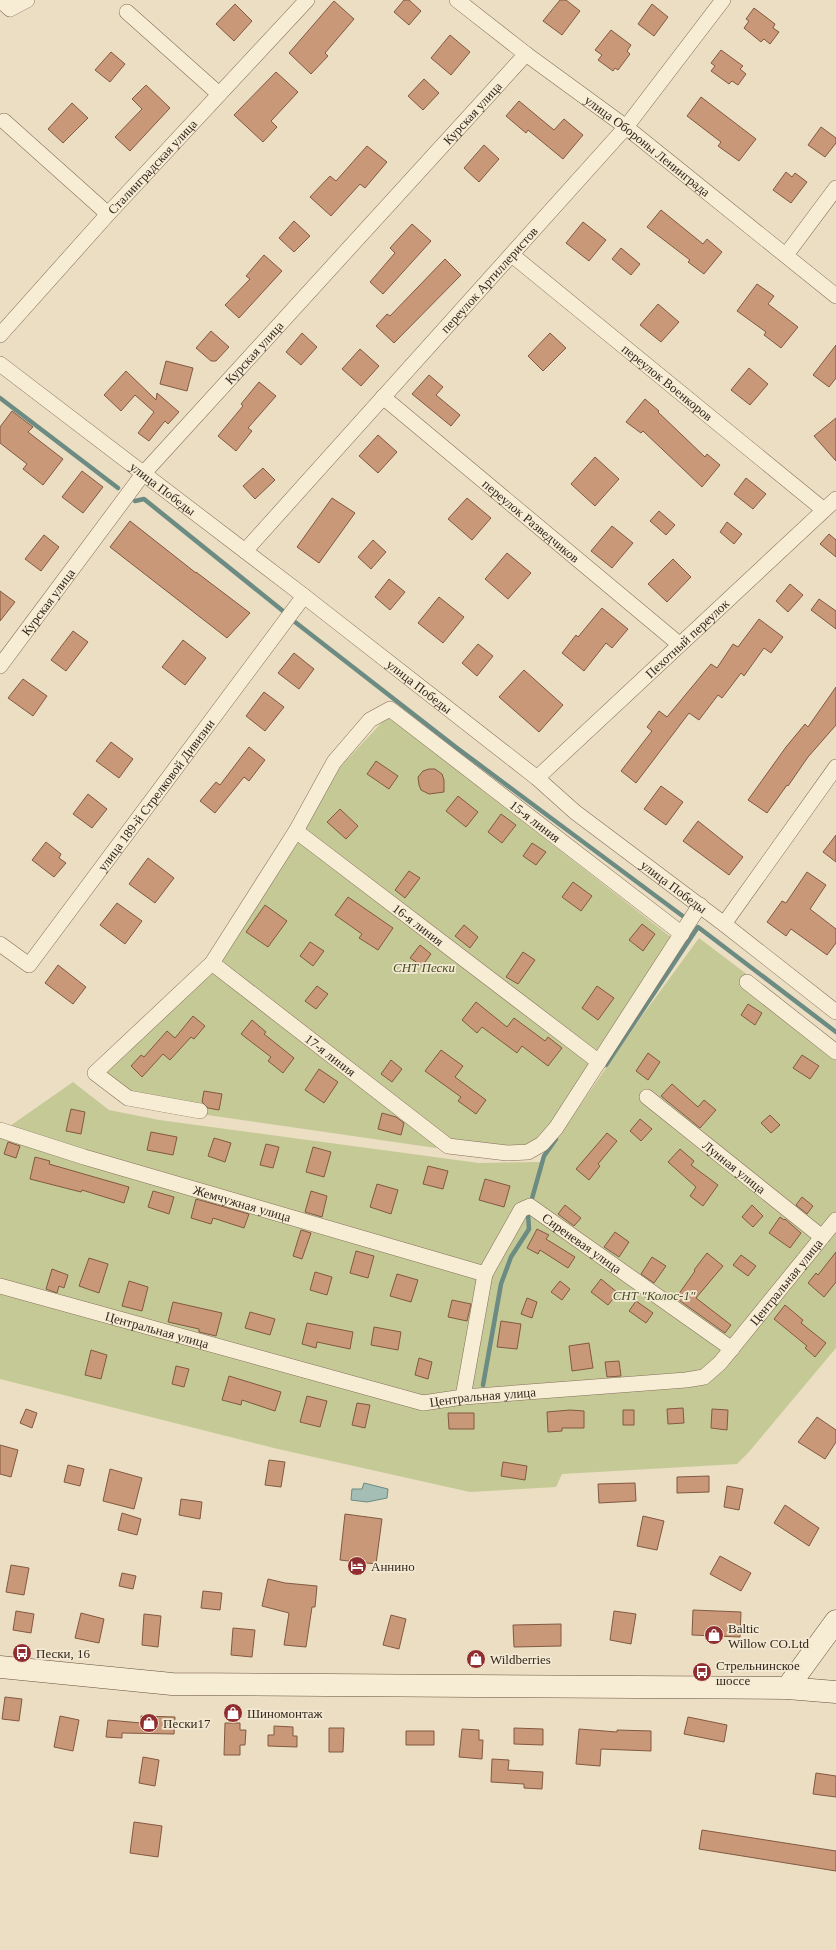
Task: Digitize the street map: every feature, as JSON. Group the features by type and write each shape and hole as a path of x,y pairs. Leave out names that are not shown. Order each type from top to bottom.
{"main road":[{"path":"787,1688 836,1621"},
{"path":"0,1667 187,1685 787,1688 836,1692"}],"street":[{"path":"5,4 27,0"},
{"name":"Сталинградская улица","path":"0,335 108,214 307,0"},
{"name":"улица Обороны Ленинграда","path":"457,0 526,54 626,127 836,296"},
{"name":"переулок Артиллеристов","path":"245,551 512,256 626,127 723,0"},
{"path":"127,12 219,94"},
{"name":"Курская улица","path":"0,666 143,474 526,54"},
{"path":"4,120 108,214"},
{"path":"786,256 836,188"},
{"name":"переулок Военкоров","path":"512,256 824,510"},
{"name":"улица Победы","path":"0,364 304,596 537,778 576,812 700,905 836,1012"},
{"name":"переулок Разведчиков","path":"383,397 679,644"},
{"name":"Пехотный переулок","path":"537,778 836,498"},
{"name":"улица 189-й Стрелковой Дивизии","path":"0,944 28,966 304,596"},
{"name":"15-я линия","path":"296,831 334,762 370,720 390,709 682,934"},
{"path":"724,924 836,767"},
{"path":"200,1111 128,1098 95,1073 212,963 296,831"},
{"name":"16-я линия","path":"296,831 599,1062"},
{"path":"599,1062 700,905"},
{"name":"17-я линия","path":"212,963 448,1146 507,1153 528,1152 542,1144 556,1128 599,1062"},
{"path":"747,982 836,1052"},
{"name":"Лунная улица","path":"647,1097 822,1237"},
{"name":"Жемчужная улица","path":"0,1130 84,1157 485,1274"},
{"name":"Сиреневая улица","path":"485,1274 521,1210 530,1206 732,1349"},
{"name":"Центральная улица","path":"0,1286 423,1403 463,1397 686,1380 704,1377 720,1363 732,1349 836,1220"},
{"path":"463,1397 485,1274"}],"green space":[{"name":"СНТ Пески","path":"388,716 672,938 552,1121 537,1139 522,1148 452,1139 436,1148 124,1103 94,1080 210,972 295,845 341,766"},
{"name":"СНТ \"Колос-1\"","path":"699,938 836,1042 836,1348 748,1453 737,1464 562,1474 556,1487 470,1492 278,1449 0,1379 0,1133 73,1082 109,1110 159,1120 479,1163 541,1162 642,1016"}],"water":[{"path":"364,1483 388,1489 387,1498 367,1502 351,1500 352,1489 362,1489"}],"building":[{"path":"404,0 409,0 421,11 409,25 394,12"},
{"path":"560,0 566,0 580,11 562,35 543,21"},
{"path":"334,1 354,19 325,53 328,56 311,74 289,53"},
{"path":"235,4 252,21 234,41 216,24"},
{"path":"652,4 668,17 654,36 638,24"},
{"path":"754,8 775,24 773,28 779,32 770,44 764,39 761,42 744,28 749,21 746,19"},
{"path":"611,30 631,45 627,51 630,54 618,70 615,68 613,71 598,60 602,55 595,50"},
{"path":"450,35 470,52 451,75 431,58"},
{"path":"721,50 743,66 740,69 746,74 738,85 732,81 729,84 711,71 715,66 711,63"},
{"path":"111,52 125,64 110,82 95,70"},
{"path":"276,72 298,92 271,121 277,127 263,142 234,115"},
{"path":"424,79 439,93 423,110 408,96"},
{"path":"146,85 170,108 130,151 115,137 142,109 132,99"},
{"path":"701,97 756,139 739,161 718,146 721,142 687,116"},
{"path":"519,101 554,130 564,119 583,135 563,159 528,130 526,133 506,116"},
{"path":"72,103 88,118 63,143 48,129"},
{"path":"821,127 836,138 836,143 825,157 808,145"},
{"path":"484,145 499,159 479,182 464,168"},
{"path":"367,146 387,162 365,188 360,184 331,216 310,197 330,176 336,181"},
{"path":"786,172 792,177 795,173 807,182 791,203 773,190"},
{"path":"661,210 703,244 707,239 722,252 704,274 688,262 690,260 647,227"},
{"path":"294,221 310,236 294,252 279,238"},
{"path":"583,222 606,240 589,261 566,243"},
{"path":"412,224 431,241 383,294 370,282 395,253 390,248"},
{"path":"621,248 640,264 631,275 612,259"},
{"path":"264,255 282,271 239,318 225,305 250,279 246,276"},
{"path":"445,259 461,275 394,343 376,326 387,314 390,316"},
{"path":"757,284 774,296 768,304 798,327 781,348 764,335 766,332 737,311"},
{"path":"658,304 679,322 661,342 640,325"},
{"path":"211,331 229,347 216,361 211,361 196,348"},
{"path":"302,333 317,347 301,365 286,352"},
{"path":"550,333 566,348 543,371 528,356"},
{"path":"836,345 836,378 829,387 813,375"},
{"path":"360,349 379,366 361,386 342,369"},
{"path":"166,361 193,368 187,391 160,384"},
{"path":"749,368 768,384 750,405 731,390"},
{"path":"126,371 156,400 157,393 179,412 168,424 165,421 149,441 138,433 154,412 135,395 121,411 104,395"},
{"path":"429,375 443,387 436,395 460,415 451,426 412,394"},
{"path":"259,382 276,396 248,428 252,431 236,451 218,436 243,406 241,404"},
{"path":"645,399 705,457 707,454 720,465 702,487 643,431 641,433 626,422"},
{"path":"12,411 33,427 28,432 63,459 43,485 23,469 27,464 0,443 0,427"},
{"path":"836,418 836,461 814,436"},
{"path":"378,435 397,452 378,473 359,456"},
{"path":"595,457 619,479 595,506 571,484"},
{"path":"263,468 275,480 255,499 243,486"},
{"path":"82,471 103,487 83,513 62,497"},
{"path":"746,478 766,494 753,509 734,494"},
{"path":"332,498 355,513 319,563 297,547"},
{"path":"467,498 491,518 472,540 448,519"},
{"path":"659,511 675,525 666,535 650,521"},
{"path":"130,521 250,613 227,638 110,547"},
{"path":"727,522 742,534 734,544 720,532"},
{"path":"612,526 633,543 612,568 591,551"},
{"path":"829,534 836,540 836,557 820,544"},
{"path":"44,535 59,547 41,571 25,559"},
{"path":"373,540 386,552 371,569 358,557"},
{"path":"507,553 531,573 508,599 485,579"},
{"path":"673,559 691,577 667,602 648,584"},
{"path":"389,579 405,592 390,610 375,597"},
{"path":"790,584 803,595 788,612 776,601"},
{"path":"0,591 15,602 0,621"},
{"path":"439,597 464,617 443,643 418,623"},
{"path":"819,599 836,611 836,629 811,610"},
{"path":"602,608 628,629 612,648 606,643 584,671 562,653 576,635 578,637"},
{"path":"759,619 783,637 771,653 764,648 744,676 741,673 722,698 718,695 699,720 689,713 636,783 621,771 652,731 647,727 659,711 667,717 711,664 717,668 733,644 738,647"},
{"path":"73,631 88,642 66,671 51,660"},
{"path":"183,640 206,658 185,685 162,667"},
{"path":"478,644 493,656 477,676 462,663"},
{"path":"294,653 314,669 299,689 278,673"},
{"path":"524,670 563,705 539,732 499,697"},
{"path":"23,679 47,696 33,716 8,698"},
{"path":"836,687 836,725 808,757 767,813 748,800 786,747 805,724 808,727"},
{"path":"264,692 284,707 265,731 246,716"},
{"path":"111,742 133,759 119,778 96,761"},
{"path":"249,747 265,760 249,781 244,777 215,813 200,801 216,782 220,785"},
{"path":"376,761 398,776 389,789 367,774"},
{"path":"435,769 442,774 444,780 444,792 429,794 421,790 418,777 423,771"},
{"path":"661,786 683,802 666,825 644,809"},
{"path":"88,794 107,809 92,828 73,814"},
{"path":"458,796 478,812 466,827 446,811"},
{"path":"340,809 358,826 346,839 327,822"},
{"path":"501,814 516,825 502,843 488,832"},
{"path":"698,821 743,857 729,875 683,841"},
{"path":"836,835 836,862 823,852"},
{"path":"46,842 61,854 59,858 66,863 54,877 32,860"},
{"path":"532,843 546,852 536,865 523,856"},
{"path":"148,858 174,878 155,903 129,884"},
{"path":"409,871 420,878 405,898 395,890"},
{"path":"807,872 826,885 810,909 836,929 836,943 827,955 791,929 786,936 767,922 782,901 786,903"},
{"path":"573,882 592,896 581,911 562,897"},
{"path":"348,897 393,928 378,950 359,938 362,934 335,915"},
{"path":"117,903 142,921 125,944 100,925"},
{"path":"265,905 287,921 268,947 246,932"},
{"path":"642,924 655,934 643,951 629,940"},
{"path":"464,925 478,937 470,948 455,936"},
{"path":"310,942 324,951 313,966 300,956"},
{"path":"420,945 431,954 422,966 410,958"},
{"path":"523,952 535,960 518,984 506,977"},
{"path":"58,965 86,987 73,1004 45,983"},
{"path":"317,986 328,994 316,1009 305,1001"},
{"path":"597,986 614,998 598,1020 582,1008"},
{"path":"476,1002 507,1027 514,1018 545,1041 548,1037 562,1048 548,1066 522,1046 517,1053 482,1027 477,1033 462,1020"},
{"path":"748,1004 762,1013 755,1025 741,1015"},
{"path":"193,1016 205,1026 194,1039 191,1037 170,1060 163,1054 142,1077 131,1066 141,1055 144,1057 167,1031 175,1038"},
{"path":"252,1020 266,1032 264,1034 294,1058 283,1073 268,1061 271,1057 241,1034"},
{"path":"441,1050 463,1066 455,1077 486,1100 476,1114 458,1101 461,1097 425,1071"},
{"path":"648,1053 660,1062 648,1080 636,1071"},
{"path":"802,1055 819,1066 810,1079 793,1068"},
{"path":"391,1060 402,1069 392,1082 381,1074"},
{"path":"319,1069 338,1082 324,1103 305,1090"},
{"path":"672,1084 698,1107 704,1100 716,1110 700,1128 661,1096"},
{"path":"204,1091 222,1094 219,1110 208,1108 202,1102"},
{"path":"71,1109 85,1112 81,1134 66,1131"},
{"path":"382,1113 396,1117 404,1123 401,1135 378,1129"},
{"path":"770,1115 780,1125 771,1133 761,1123"},
{"path":"640,1119 652,1129 641,1141 630,1131"},
{"path":"151,1132 177,1137 173,1155 147,1150"},
{"path":"607,1133 617,1141 598,1164 600,1166 589,1180 576,1169"},
{"path":"214,1138 231,1143 225,1162 208,1156"},
{"path":"8,1142 20,1146 16,1158 4,1154"},
{"path":"266,1144 279,1147 273,1168 260,1165"},
{"path":"313,1147 331,1152 324,1177 306,1172"},
{"path":"680,1149 694,1161 691,1165 718,1185 703,1206 690,1196 696,1187 668,1162"},
{"path":"35,1157 50,1161 49,1164 129,1187 124,1203 82,1190 81,1192 30,1179"},
{"path":"428,1166 448,1171 443,1189 423,1184"},
{"path":"485,1179 510,1186 504,1207 479,1200"},
{"path":"377,1184 398,1190 391,1214 370,1207"},
{"path":"153,1191 174,1197 169,1214 148,1207"},
{"path":"311,1191 327,1196 322,1217 305,1212"},
{"path":"802,1197 813,1206 807,1214 796,1205"},
{"path":"196,1199 249,1214 244,1228 213,1218 211,1224 191,1218"},
{"path":"565,1205 581,1218 574,1226 558,1214"},
{"path":"752,1205 763,1216 753,1227 742,1217"},
{"path":"780,1217 784,1220 785,1219 801,1233 790,1248 769,1233"},
{"path":"537,1229 549,1235 546,1239 575,1257 568,1268 540,1250 538,1254 527,1248"},
{"path":"301,1230 311,1233 302,1259 293,1256"},
{"path":"615,1232 629,1242 619,1257 604,1247"},
{"path":"356,1251 374,1256 368,1278 350,1273"},
{"path":"836,1252 836,1282 824,1297 808,1283 816,1273 818,1275"},
{"path":"707,1253 723,1266 696,1298 731,1325 725,1333 676,1298"},
{"path":"741,1255 756,1266 748,1276 733,1265"},
{"path":"652,1257 666,1266 654,1283 641,1274"},
{"path":"89,1258 108,1264 99,1293 79,1286"},
{"path":"52,1269 68,1275 64,1288 59,1286 57,1293 46,1289"},
{"path":"315,1272 332,1277 327,1295 310,1290"},
{"path":"397,1274 418,1280 411,1302 390,1296"},
{"path":"601,1279 618,1293 608,1305 591,1292"},
{"path":"129,1281 148,1287 142,1311 122,1306"},
{"path":"560,1281 570,1289 562,1300 551,1292"},
{"path":"527,1298 537,1302 532,1318 521,1314"},
{"path":"452,1300 471,1304 467,1321 448,1317"},
{"path":"636,1301 653,1313 646,1323 629,1311"},
{"path":"173,1302 222,1313 216,1336 199,1332 199,1329 168,1322"},
{"path":"785,1305 803,1320 801,1323 826,1343 815,1357 805,1348 807,1346 774,1319"},
{"path":"250,1312 275,1319 270,1335 245,1328"},
{"path":"501,1321 521,1324 517,1349 497,1347"},
{"path":"307,1323 353,1332 350,1349 317,1342 316,1348 302,1344"},
{"path":"374,1327 401,1332 398,1350 371,1345"},
{"path":"589,1343 593,1368 572,1371 569,1346"},
{"path":"91,1350 107,1355 101,1379 85,1375"},
{"path":"419,1358 432,1362 428,1379 415,1375"},
{"path":"619,1361 621,1376 607,1377 605,1362"},
{"path":"176,1366 189,1369 184,1387 172,1384"},
{"path":"229,1376 281,1392 275,1411 242,1400 241,1405 222,1400"},
{"path":"307,1396 327,1401 320,1427 300,1422"},
{"path":"357,1403 370,1405 365,1428 352,1425"},
{"path":"683,1408 684,1423 668,1424 667,1409"},
{"path":"26,1409 37,1413 32,1428 20,1423"},
{"path":"712,1409 728,1410 727,1430 711,1428"},
{"path":"570,1410 584,1411 584,1428 562,1428 562,1431 548,1432 547,1412"},
{"path":"623,1410 634,1410 634,1425 623,1425"},
{"path":"448,1413 474,1413 474,1429 449,1429"},
{"path":"817,1417 836,1430 836,1442 825,1459 798,1442"},
{"path":"0,1445 18,1450 11,1477 0,1474"},
{"path":"269,1460 285,1462 281,1487 265,1485"},
{"path":"503,1462 527,1466 525,1480 501,1476"},
{"path":"68,1465 84,1469 80,1486 64,1482"},
{"path":"110,1469 142,1478 134,1509 103,1501"},
{"path":"709,1476 709,1492 677,1493 677,1477"},
{"path":"635,1483 636,1501 599,1503 598,1484"},
{"path":"727,1486 743,1489 739,1510 724,1507"},
{"path":"181,1499 202,1502 200,1519 179,1515"},
{"path":"785,1505 819,1528 809,1546 774,1523"},
{"path":"122,1513 141,1519 137,1535 118,1530"},
{"path":"345,1514 382,1519 376,1564 340,1560"},
{"path":"643,1516 664,1521 657,1550 637,1546"},
{"path":"720,1556 751,1573 741,1591 710,1574"},
{"path":"11,1565 29,1568 24,1595 6,1592"},
{"path":"122,1573 136,1576 133,1589 119,1586"},
{"path":"268,1579 285,1583 317,1586 315,1607 312,1607 306,1647 284,1645 289,1613 262,1606"},
{"path":"203,1591 222,1593 220,1610 201,1608"},
{"path":"693,1610 741,1612 740,1637 692,1635"},
{"path":"16,1611 34,1614 31,1633 13,1630"},
{"path":"614,1611 636,1614 631,1644 610,1640"},
{"path":"81,1613 104,1619 99,1643 75,1638"},
{"path":"144,1614 161,1616 158,1647 142,1645"},
{"path":"391,1615 406,1619 399,1649 383,1645"},
{"path":"561,1624 561,1646 514,1647 513,1625"},
{"path":"233,1628 255,1630 252,1657 231,1655"},
{"path":"5,1697 22,1699 19,1721 2,1719"},
{"path":"60,1716 79,1720 73,1751 54,1747"},
{"path":"141,1716 175,1717 174,1734 122,1733 122,1738 106,1737 108,1720 141,1723"},
{"path":"688,1717 727,1725 724,1742 684,1734"},
{"path":"225,1723 240,1723 240,1730 246,1730 245,1745 240,1745 240,1755 224,1755"},
{"path":"274,1726 293,1727 293,1736 297,1736 297,1747 268,1746 268,1735 274,1735"},
{"path":"329,1728 344,1728 343,1752 329,1752"},
{"path":"514,1728 543,1729 543,1745 514,1744"},
{"path":"462,1729 479,1730 479,1740 483,1740 482,1759 459,1757"},
{"path":"579,1729 617,1732 617,1730 651,1731 651,1751 601,1749 600,1766 576,1764"},
{"path":"406,1731 434,1731 434,1745 406,1745"},
{"path":"143,1757 159,1760 155,1786 139,1783"},
{"path":"492,1759 509,1760 508,1770 543,1772 542,1789 524,1788 524,1784 491,1782"},
{"path":"816,1773 836,1776 836,1797 813,1794"},
{"path":"134,1822 162,1826 158,1857 130,1853"},
{"path":"702,1830 836,1851 836,1871 699,1849"}],"waterway":[{"path":"0,398 118,488"},
{"path":"135,501 144,499 283,611"},
{"path":"295,622 457,748 684,917"},
{"path":"606,1065 698,927 836,1032"},
{"path":"531,1202 544,1156 556,1139"},
{"path":"483,1385 501,1284 511,1257 529,1229 528,1213"}],"place":[{"name":"Аннино","path":"357,1566"},
{"name":"Baltic Willow CO.Ltd","path":"714,1635"},
{"name":"Пески, 16","path":"22,1653"},
{"name":"Wildberries","path":"476,1659"},
{"name":"Стрельнинское шоссе","path":"702,1672"},
{"name":"Шиномонтаж","path":"233,1713"},
{"name":"Пески17","path":"149,1723"}]}
